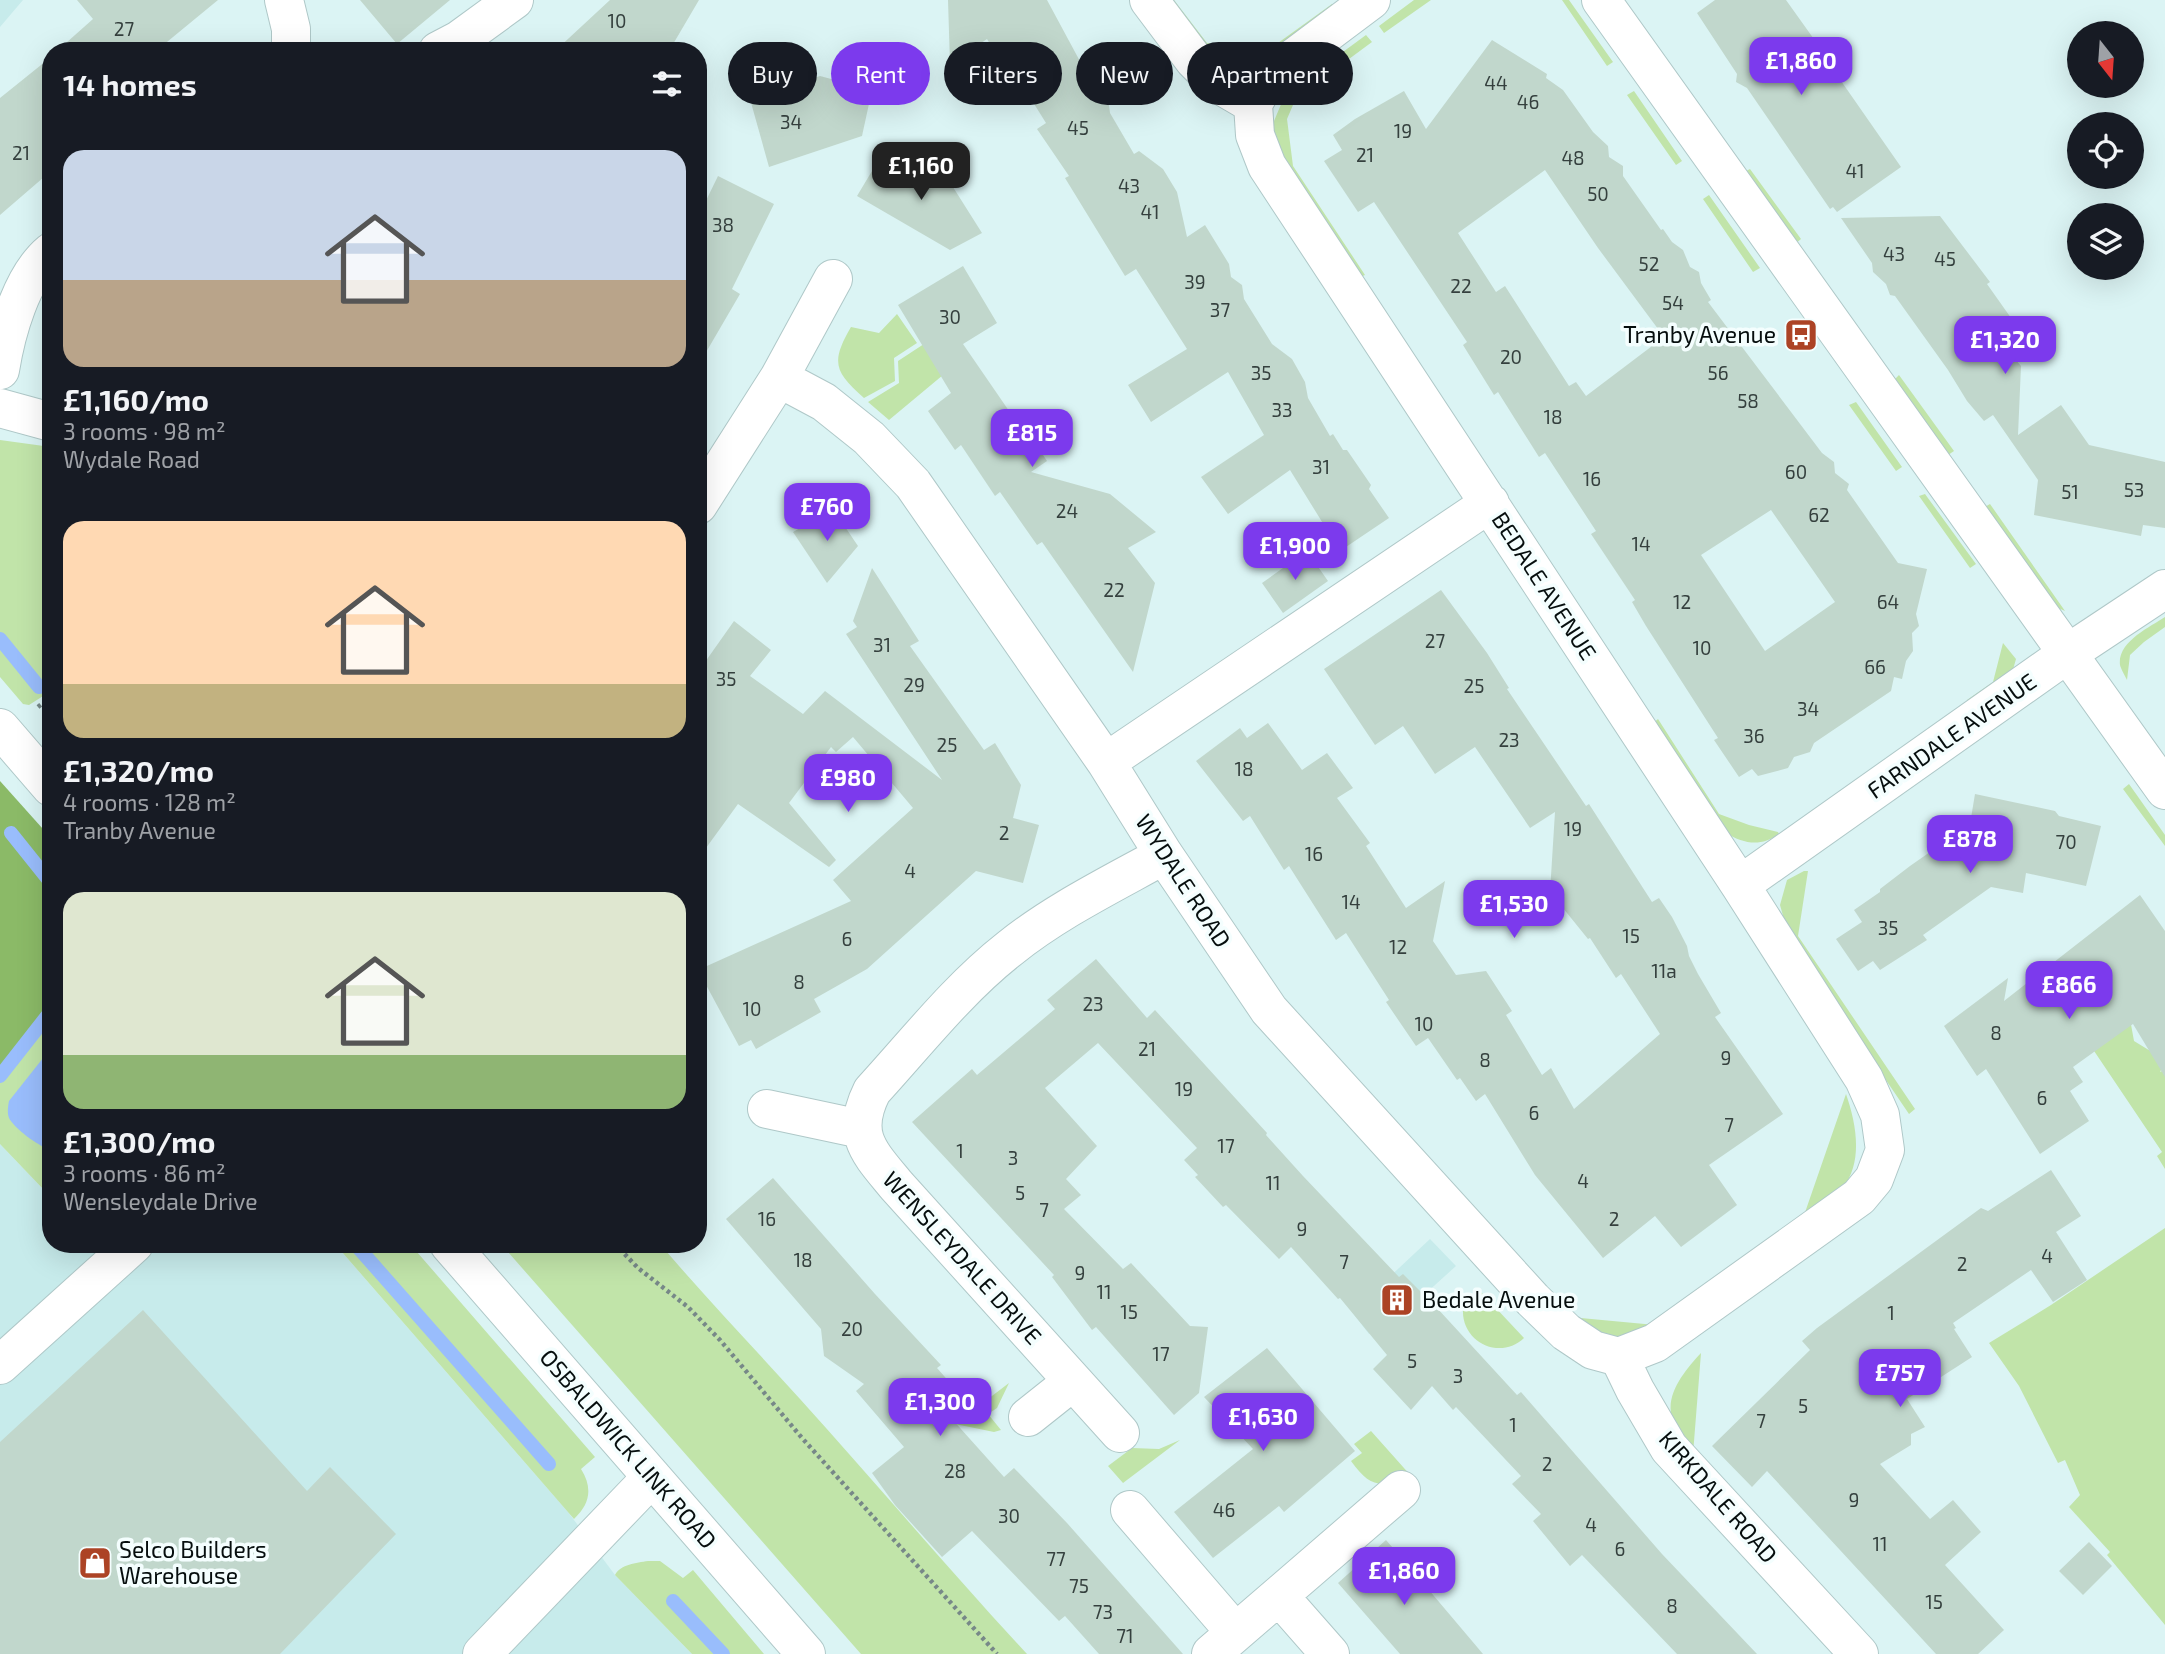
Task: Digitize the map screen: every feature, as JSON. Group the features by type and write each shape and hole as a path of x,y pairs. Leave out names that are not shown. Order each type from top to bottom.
{"street":[{"path":"284,0 291,29 291,42"},
{"path":"455,42 514,0"},
{"path":"1149,0 1187,51"},
{"path":"1315,42 1371,0"},
{"path":"1601,0 2165,790"},
{"name":"BEDALE AVENUE","path":"1253,105 1255,135 1267,166 1740,885 1864,1079 1880,1115 1885,1150 1874,1179 1860,1197 1656,1343 1619,1357"},
{"path":"0,370 9,299 42,263"},
{"path":"707,491 779,378 834,279"},
{"name":"WYDALE ROAD","path":"779,378 824,402 869,439 913,484 1106,762 1164,855 1269,1010 1533,1300 1566,1332 1593,1350 1619,1357"},
{"path":"0,408 42,420"},
{"path":"1106,762 1490,503"},
{"name":"FARNDALE AVENUE","path":"1740,885 2067,654 2165,589"},
{"path":"0,729 42,777"},
{"path":"767,1109 861,1129 864,1107 872,1091 957,997 1008,949 1056,916 1164,855"},
{"name":"WENSLEYDALE DRIVE","path":"861,1129 863,1142 889,1177 1120,1433"},
{"path":"0,1365 124,1253"},
{"name":"OSBALDWICK LINK ROAD","path":"457,1253 806,1654"},
{"name":"KIRKDALE ROAD","path":"1619,1357 1669,1448 1859,1654"},
{"path":"1028,1417 1072,1382"},
{"path":"482,1654 652,1477"},
{"path":"1130,1510 1223,1643 1401,1490"},
{"path":"1279,1597 1330,1654"}],"path":[{"path":"624,1253 638,1268 688,1307 720,1340 802,1438 997,1654"}],"shaded area":[{"path":"0,0 23,0 0,27"},
{"path":"0,1144 42,1188 42,1253 343,1253 568,1512 615,1575 692,1654 0,1654"},
{"path":"1430,1239 1456,1266 1424,1295 1385,1320 1369,1334 1352,1312"}],"green space":[{"path":"1162,0 1174,0 1206,42 1201,42"},
{"path":"1414,0 1431,0 1384,33 1379,26"},
{"path":"1562,0 1569,0 1613,62 1607,66"},
{"path":"1332,4 1337,11 1293,42 1279,42"},
{"path":"1366,35 1372,42 1353,56 1353,45"},
{"path":"1634,91 1682,161 1676,165 1627,95"},
{"path":"1281,105 1293,105 1287,119 1293,166 1365,275 1358,278 1289,174 1272,136 1274,121"},
{"path":"1750,169 1801,239 1795,244 1742,173"},
{"path":"1709,195 1760,268 1753,272 1703,199"},
{"path":"897,314 917,343 894,358 895,381 864,398 847,381 839,366 838,358 844,339 851,327 879,333"},
{"path":"927,342 949,370 889,420 868,402 899,383 898,361"},
{"path":"1899,375 1954,451 1948,455 1894,380"},
{"path":"1856,402 1902,467 1896,471 1849,405"},
{"path":"0,440 42,446 42,697 29,705 23,704 0,677"},
{"path":"1925,494 1976,564 1970,568 1919,496"},
{"path":"1990,504 2065,611 2056,607 1983,508"},
{"path":"2165,617 2165,627 2130,655 2127,680 2120,665 2124,649 2136,636"},
{"path":"2003,643 2016,659 2012,673 1972,707 1967,700 1993,682"},
{"path":"1658,719 1719,814 1779,834 1766,841 1752,842 1739,840 1726,833 1652,724"},
{"path":"0,781 42,828 42,1012 0,1073"},
{"path":"2129,784 2165,835 2165,846 2123,789"},
{"path":"1808,871 1798,936 1915,1109 1909,1114 1818,980 1784,919 1780,905 1787,880"},
{"path":"2128,1008 2134,1041 2152,1052 2162,1068 2160,1072 2164,1070 2165,1073 2165,1169 2157,1156 2162,1152 2084,1036"},
{"path":"42,1012 42,1188 0,1144 0,1073"},
{"path":"1846,1094 1855,1130 1856,1155 1853,1167 1842,1189 1801,1224"},
{"path":"2165,1228 2165,1625 2107,1555 2110,1552 2069,1507 2080,1495 2065,1460 2058,1463 2019,1386 1989,1343 2051,1305"},
{"path":"343,1253 418,1253 595,1457 581,1469 587,1483 588,1496 584,1508 574,1519"},
{"path":"509,1253 668,1253 1027,1654 861,1654"},
{"path":"1479,1290 1524,1338 1504,1348 1494,1348 1475,1339 1464,1321 1463,1309"},
{"path":"1570,1317 1666,1326 1613,1340"},
{"path":"1701,1353 1693,1454 1673,1420 1671,1402 1683,1375"},
{"path":"1009,1383 997,1408 988,1414 1001,1430 994,1432 955,1424"},
{"path":"1371,1431 1412,1477 1384,1484 1371,1481 1358,1470 1351,1461 1362,1453 1354,1444"},
{"path":"1180,1440 1123,1483 1108,1466 1132,1448 1159,1449"},
{"path":"660,1561 683,1578 693,1570 764,1654 692,1654 615,1575 625,1566"}],"water":[{"path":"42,1059 42,1146 16,1127 9,1118 9,1101"}],"building":[{"path":"77,0 218,0 167,42 67,42 93,19"},
{"path":"360,0 450,0 399,42 395,42"},
{"path":"610,0 699,0 674,42 565,42"},
{"path":"948,0 1047,0 1076,54 1076,105 1109,105 1110,113 1134,154 1139,151 1163,169 1177,192 1187,237 1205,225 1229,264 1231,277 1242,285 1244,299 1272,344 1292,359 1305,382 1308,398 1330,436 1333,434 1343,450 1347,450 1389,518 1340,551 1290,470 1228,514 1201,477 1264,435 1228,372 1151,422 1128,385 1187,349 1136,269 1125,276 1065,178 1069,176 1037,129 1046,123 1035,105 1062,105 1062,42 989,42 987,39 983,42 949,42"},
{"path":"1715,0 1786,0 1901,167 1837,212 1833,207 1830,209 1747,88 1736,82 1737,74 1697,13"},
{"path":"1492,40 1547,74 1546,78 1563,90 1593,132 1608,146 1609,157 1623,166 1623,176 1661,230 1683,250 1690,267 1699,272 1701,283 1711,300 1708,302 1822,453 1834,462 1835,473 1849,484 1847,490 1898,563 1927,569 1916,614 1919,626 1912,633 1913,651 1906,661 1902,679 1894,677 1891,691 1814,743 1810,752 1794,757 1788,768 1758,776 1752,769 1739,777 1714,740 1718,738 1646,626 1632,602 1635,600 1591,534 1596,531 1545,453 1539,457 1498,392 1494,395 1463,345 1467,342 1374,202 1358,212 1324,161 1342,150 1333,135 1404,91 1426,129","holes":["1545,170 1598,248 1664,337 1586,396 1576,382 1569,386 1505,286 1496,292 1458,233","1771,510 1835,602 1765,651 1701,555"]},
{"path":"42,64 42,179 0,215 0,98"},
{"path":"817,77 831,79 831,105 869,105 862,136 769,167 752,105 817,105"},
{"path":"881,156 922,179 934,157 982,233 950,250 857,196"},
{"path":"718,176 774,204 732,289 740,294 707,351 707,199"},
{"path":"1940,216 1990,282 1987,284 2016,325 1997,338 2021,366 2018,435 2061,405 2089,445 2165,462 2165,528 2143,525 2141,536 2034,515 2038,480 1993,415 1984,421 1967,401 1895,296 1890,295 1886,284 1873,272 1872,263 1841,218"},
{"path":"963,266 997,323 963,344 1047,461 1031,472 1110,494 1156,532 1128,548 1155,583 1133,672 1042,542 1037,545 1000,492 995,496 961,445 955,450 928,411 951,393 898,305"},
{"path":"833,509 858,546 827,583 793,532"},
{"path":"1307,551 1328,581 1283,613 1262,583"},
{"path":"872,568 919,641 910,646 984,750 995,743 1021,785 1013,818 1039,825 1023,883 976,871 867,969 814,999 821,1012 756,1049 751,1040 739,1046 707,987 707,966 851,901 833,880 913,808 853,737 836,752 831,747 789,803 836,860 829,867 738,804 707,847 707,659 734,621 771,650 750,676 803,714 825,691 942,780 846,634 857,627 853,621"},
{"path":"1441,590 1487,653 1509,688 1507,689 1586,806 1589,804 1652,902 1659,898 1672,917 1698,974 1721,1013 1715,1017 1783,1114 1709,1165 1737,1205 1681,1247 1655,1216 1603,1258 1535,1175 1485,1094 1476,1101 1460,1078 1457,1080 1428,1038 1416,1046 1386,1002 1389,1000 1346,933 1336,940 1289,866 1284,870 1250,816 1243,821 1196,761 1240,728 1247,738 1268,723 1302,770 1327,753 1353,788 1337,798 1370,843 1366,846 1406,908 1445,881 1433,941 1456,975 1486,971 1512,1011 1506,1015 1542,1075 1551,1068 1574,1109 1660,1034 1621,974 1616,978 1590,938 1588,939 1550,892 1555,812 1530,828 1475,747 1435,774 1403,726 1375,745 1324,669"},
{"path":"1975,794 2055,811 2059,816 2101,826 2086,886 2026,873 2023,893 1991,887 1923,935 1927,940 1880,970 1873,961 1858,971 1836,939 1862,922 1854,910 1970,824"},
{"path":"2140,895 2165,931 2165,1077 2133,1024 2073,1067 2083,1082 2070,1091 2089,1121 2040,1154 1986,1069 1977,1076 1944,1026 2008,978 2004,1001"},
{"path":"1096,959 1147,1018 1155,1010 1303,1176 1399,1277 1403,1274 1437,1308 1517,1395 1521,1392 1662,1554 1757,1654 1677,1654 1582,1555 1570,1566 1533,1521 1541,1514 1512,1484 1521,1476 1456,1407 1453,1410 1432,1386 1411,1410 1373,1369 1387,1355 1340,1298 1338,1299 1291,1247 1279,1259 1226,1205 1223,1207 1195,1177 1198,1175 1184,1160 1197,1148 1098,1043 1045,1088 1097,1146 1066,1179 1081,1195 1064,1209 1123,1269 1131,1263 1190,1326 1208,1327 1199,1393 1174,1415 1096,1327 1092,1330 1052,1277 1054,1275 912,1122 972,1069 977,1075 1055,1009 1047,1000"},
{"path":"2051,1170 2081,1216 2056,1232 2087,1280 2053,1302 2031,1270 1953,1323 1972,1357 1907,1399 1925,1427 1911,1434 1911,1445 1880,1464 1930,1519 1953,1500 1981,1532 1945,1565 2004,1630 1978,1654 1936,1654 1767,1471 1752,1487 1712,1446 1810,1350 1802,1341 1817,1328 1981,1208 1988,1211"},
{"path":"773,1178 941,1365 937,1368 952,1385 935,1400 1004,1477 1014,1468 1067,1523 1183,1654 1099,1654 1065,1616 1059,1621 972,1531 942,1557 895,1505 872,1473 904,1447 856,1391 864,1384 824,1356 821,1329 726,1219"},
{"name":"Selco Builders Warehouse","path":"143,1310 307,1491 330,1467 396,1534 280,1654 0,1654 0,1442"},
{"path":"1267,1348 1355,1451 1284,1512 1279,1506 1213,1558 1174,1512 1253,1449 1204,1397"},
{"path":"1386,1540 1483,1654 1400,1654 1338,1583"},
{"path":"2089,1542 2112,1566 2083,1595 2059,1571"}],"waterway":[{"path":"0,639 39,687"},
{"path":"11,833 42,872"},
{"path":"0,1076 42,1022"},
{"path":"363,1253 549,1464"},
{"path":"673,1601 723,1654"}],"place":[{"name":"Tranby Avenue","path":"1801,335"},
{"name":"Bedale Avenue","path":"1397,1300"},
{"name":"Selco Builders Warehouse","path":"95,1563"}]}
